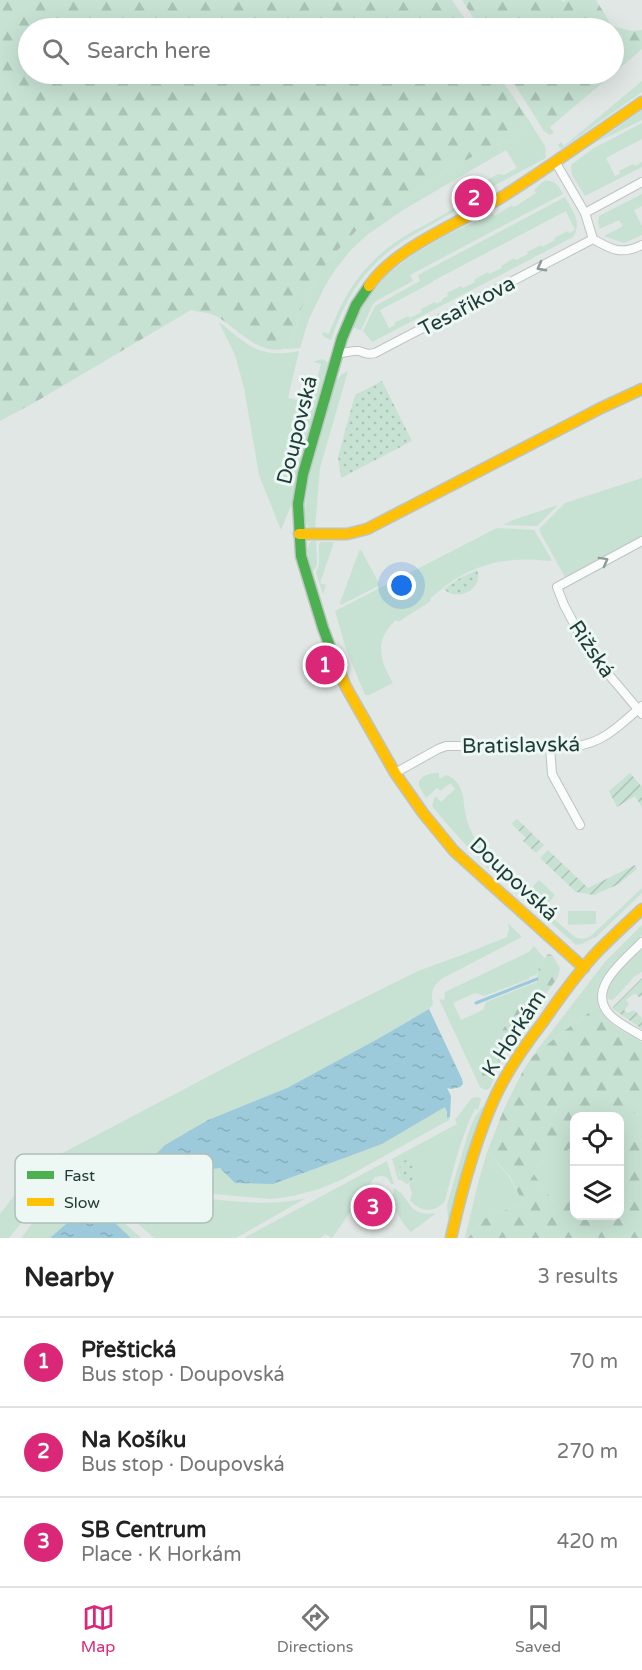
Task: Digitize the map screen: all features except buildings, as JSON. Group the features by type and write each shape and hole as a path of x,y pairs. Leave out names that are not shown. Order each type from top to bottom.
{"street":[{"name":"Doupovská","path":"584,968 454,851 395,773 340,674 301,556 298,504 303,474 337,353 350,316 374,278 421,242 499,199 556,163 642,102"},
{"path":"556,163 585,213 593,240 622,251 642,245"},
{"path":"585,213 642,182"},
{"name":"Tesaříkova","path":"337,353 359,351 369,355 375,353 593,240"},
{"path":"299,534 347,534 367,529 601,408 639,391"},
{"name":"Rižská","path":"641,710 588,650 557,587 642,541"},
{"name":"Bratislavská","path":"395,773 446,746 576,746 594,742 609,734 641,710"},
{"path":"550,746 552,774 579,825"},
{"name":"K Horkám","path":"452,1238 474,1153 506,1076 522,1050 584,968 642,909"},
{"path":"642,942 613,972 602,989 601,996 605,1008 612,1017 642,1036"}],"green space":[{"path":"0,0 452,0 464,18 18,18 18,84 505,84 528,119 513,141 495,145 447,170 356,231 330,258 314,282 298,315 293,341 289,347 279,350 260,346 218,317 191,310 0,421"},
{"path":"462,0 561,0 564,2 566,0 596,0 607,18 474,18"},
{"path":"624,29 642,30 642,49 624,64"},
{"path":"642,81 642,92 561,149 558,145 561,142 564,146"},
{"path":"514,84 601,84 550,127 554,133 550,135 544,131"},
{"path":"642,110 642,120 597,142"},
{"path":"528,119 545,146 546,158 482,192 480,190 474,193 474,196 451,213 408,238 380,259 351,295 331,340 322,332 329,334 342,304 358,278 378,256 405,236 462,203 469,197 466,192 498,174 504,175 517,168 506,150 403,210 367,235 351,250 325,286 309,319 300,348 285,349 293,341 298,315 324,265 356,231 447,170 495,145 513,141"},
{"path":"642,123 642,139 606,158 615,176 620,174 619,171 633,164 635,166 642,162 642,167 585,196 572,175 571,165 594,148"},
{"path":"544,181 556,184 563,194 410,275 413,281 373,304 361,330 352,327 363,304 386,275 414,254 445,236 492,213 495,216 512,205 516,206 536,193 534,190"},
{"path":"642,194 642,206 634,210 642,226 642,235 624,243 604,236 623,226 619,220 600,229 599,216"},
{"path":"565,197 577,221 576,232 573,237 372,342 363,331 375,306 420,281 418,275","holes":["566,211 575,230 554,238 555,240 527,252 528,254 516,260 514,258 501,266 502,268 489,274 488,272 463,288 461,286 447,293 448,296 442,301 421,309 422,312 410,318 408,316 389,328 380,310"]},
{"path":"219,322 255,348 274,353 299,351 288,398 310,403 321,364 313,362 322,359 328,362 296,477 292,503 281,530 259,475 244,388 235,355"},
{"path":"348,371 320,468 315,529 307,525 305,518 310,471 335,382"},
{"path":"382,381 412,441 341,478 338,457 355,395"},
{"path":"642,478 642,536 565,577 540,532 540,528 565,503"},
{"path":"558,505 537,526 503,525 513,520"},
{"path":"497,528 534,530 552,560 516,560 485,565 457,578 430,599 431,601 398,622 396,620 384,635 381,650 384,666 393,683 365,695 346,649 335,611"},
{"path":"316,540 317,565 312,573 307,550 310,542"},
{"path":"321,542 334,542 320,583 326,585 323,594 316,573"},
{"path":"361,550 380,585 341,605 340,603"},
{"path":"477,570 477,583 468,592 456,594 444,589 460,578"},
{"path":"439,773 439,778 445,775 451,777 459,785 468,824 481,847 513,871 512,877 506,883 476,855 432,806 435,796 441,802 455,789 450,783 441,791 437,788 426,798 419,786 419,781 428,774"},
{"path":"630,773 642,787 642,807 635,796 617,807 609,791"},
{"path":"517,819 544,845 536,853 523,841 526,838 512,824"},
{"path":"548,850 588,888 635,865 637,869 619,884 594,895 576,892 540,858"},
{"path":"539,880 555,895 543,910 580,939 592,935 642,888 642,893 595,938 576,945 511,887 514,883 526,894"},
{"path":"568,911 596,911 596,924 568,925"},
{"path":"508,923 522,937 443,978 433,989 433,1004 429,1009 287,1088 208,1120 165,1145 160,1154 61,1154 251,1054 418,971 507,937"},
{"path":"642,925 642,935 602,978 598,990 598,1006 532,1057 604,963"},
{"path":"534,946 544,958 536,975 484,996 475,993 453,1003 461,1020 483,1010 486,1002 537,982 508,1021 481,1066 483,1089 480,1087 439,999 444,1000 445,992 529,952"},
{"path":"642,949 642,972 634,977 615,998 608,999 607,993 613,979"},
{"path":"548,954 552,955 560,968 558,977 539,1003 527,1013 509,1041 490,1088 483,1089 481,1066 508,1021 537,982 537,974"},
{"path":"642,978 642,996 639,997 635,993 626,1000 629,1004 624,1010 627,1013 634,1010 642,1018 642,1029 613,1007"},
{"path":"598,1006 611,1023 642,1042 640,1113 570,1112 570,1148 566,1152 544,1159 533,1173 554,1203 570,1183 570,1220 624,1220 624,1127 640,1140 642,1139 642,1238 468,1238 484,1219 523,1203 509,1175 487,1152 504,1109 524,1069 532,1057"},
{"path":"475,1097 481,1099 478,1110 475,1109 465,1131 445,1201 432,1210 418,1207 410,1200 412,1193 409,1184 414,1181 401,1164 399,1174 401,1180 398,1180 392,1159 457,1124 455,1120"},
{"path":"642,1099 642,1139 640,1140 624,1127 624,1112 606,1111"},
{"path":"445,1107 447,1118 450,1117 449,1120 341,1180 319,1189 271,1199 213,1194 213,1169 220,1168 235,1183 273,1183 382,1144"},
{"path":"482,1107 484,1108 464,1163 446,1238 444,1238 448,1219 447,1205 458,1167 470,1128"},
{"path":"570,1148 570,1183 554,1203 533,1173 544,1159 566,1152"},
{"path":"487,1152 508,1175 523,1203 484,1219 468,1238 465,1238 477,1187"},
{"path":"409,1159 414,1166 415,1175 414,1181 407,1184 401,1180 399,1170 401,1162"},
{"path":"387,1161 394,1184 391,1184 384,1176 374,1178 332,1238 325,1234 321,1238 244,1238"},
{"path":"394,1188 415,1210 435,1214 411,1232 397,1212 393,1200"},
{"path":"15,1194 15,1223 21,1223 9,1238 0,1238 0,1214"},
{"path":"306,1198 236,1238 154,1238 137,1223 213,1223 213,1199 262,1203"},
{"path":"32,1223 67,1223 50,1238 21,1238"},
{"path":"115,1223 124,1223 141,1238 131,1238"}],"water":[{"path":"429,1009 463,1084 460,1087 447,1088 451,1096 450,1117 447,1118 445,1107 382,1144 273,1184 235,1183 220,1168 213,1169 213,1154 156,1154 165,1145 208,1120 287,1088"},
{"path":"67,1223 115,1223 131,1238 50,1238"}],"waterway":[{"path":"476,1003 537,979"}],"traffic: fast":[{"path":"336,663 301,556 298,504 303,474 342,338 356,305 369,286"}],"traffic: slow":[{"path":"369,286 395,259 412,247 502,197 642,102"},
{"path":"299,534 347,534 367,529 642,389"},
{"path":"336,663 346,687 395,773 423,813 454,851 584,968"},
{"path":"451,1238 475,1147 488,1112 506,1075 577,976 599,950 642,909"}],"place":[{"name":"Na Košíku","path":"474,198"},
{"name":"Přeštická","path":"325,665"},
{"name":"SB Centrum","path":"373,1207"}]}
